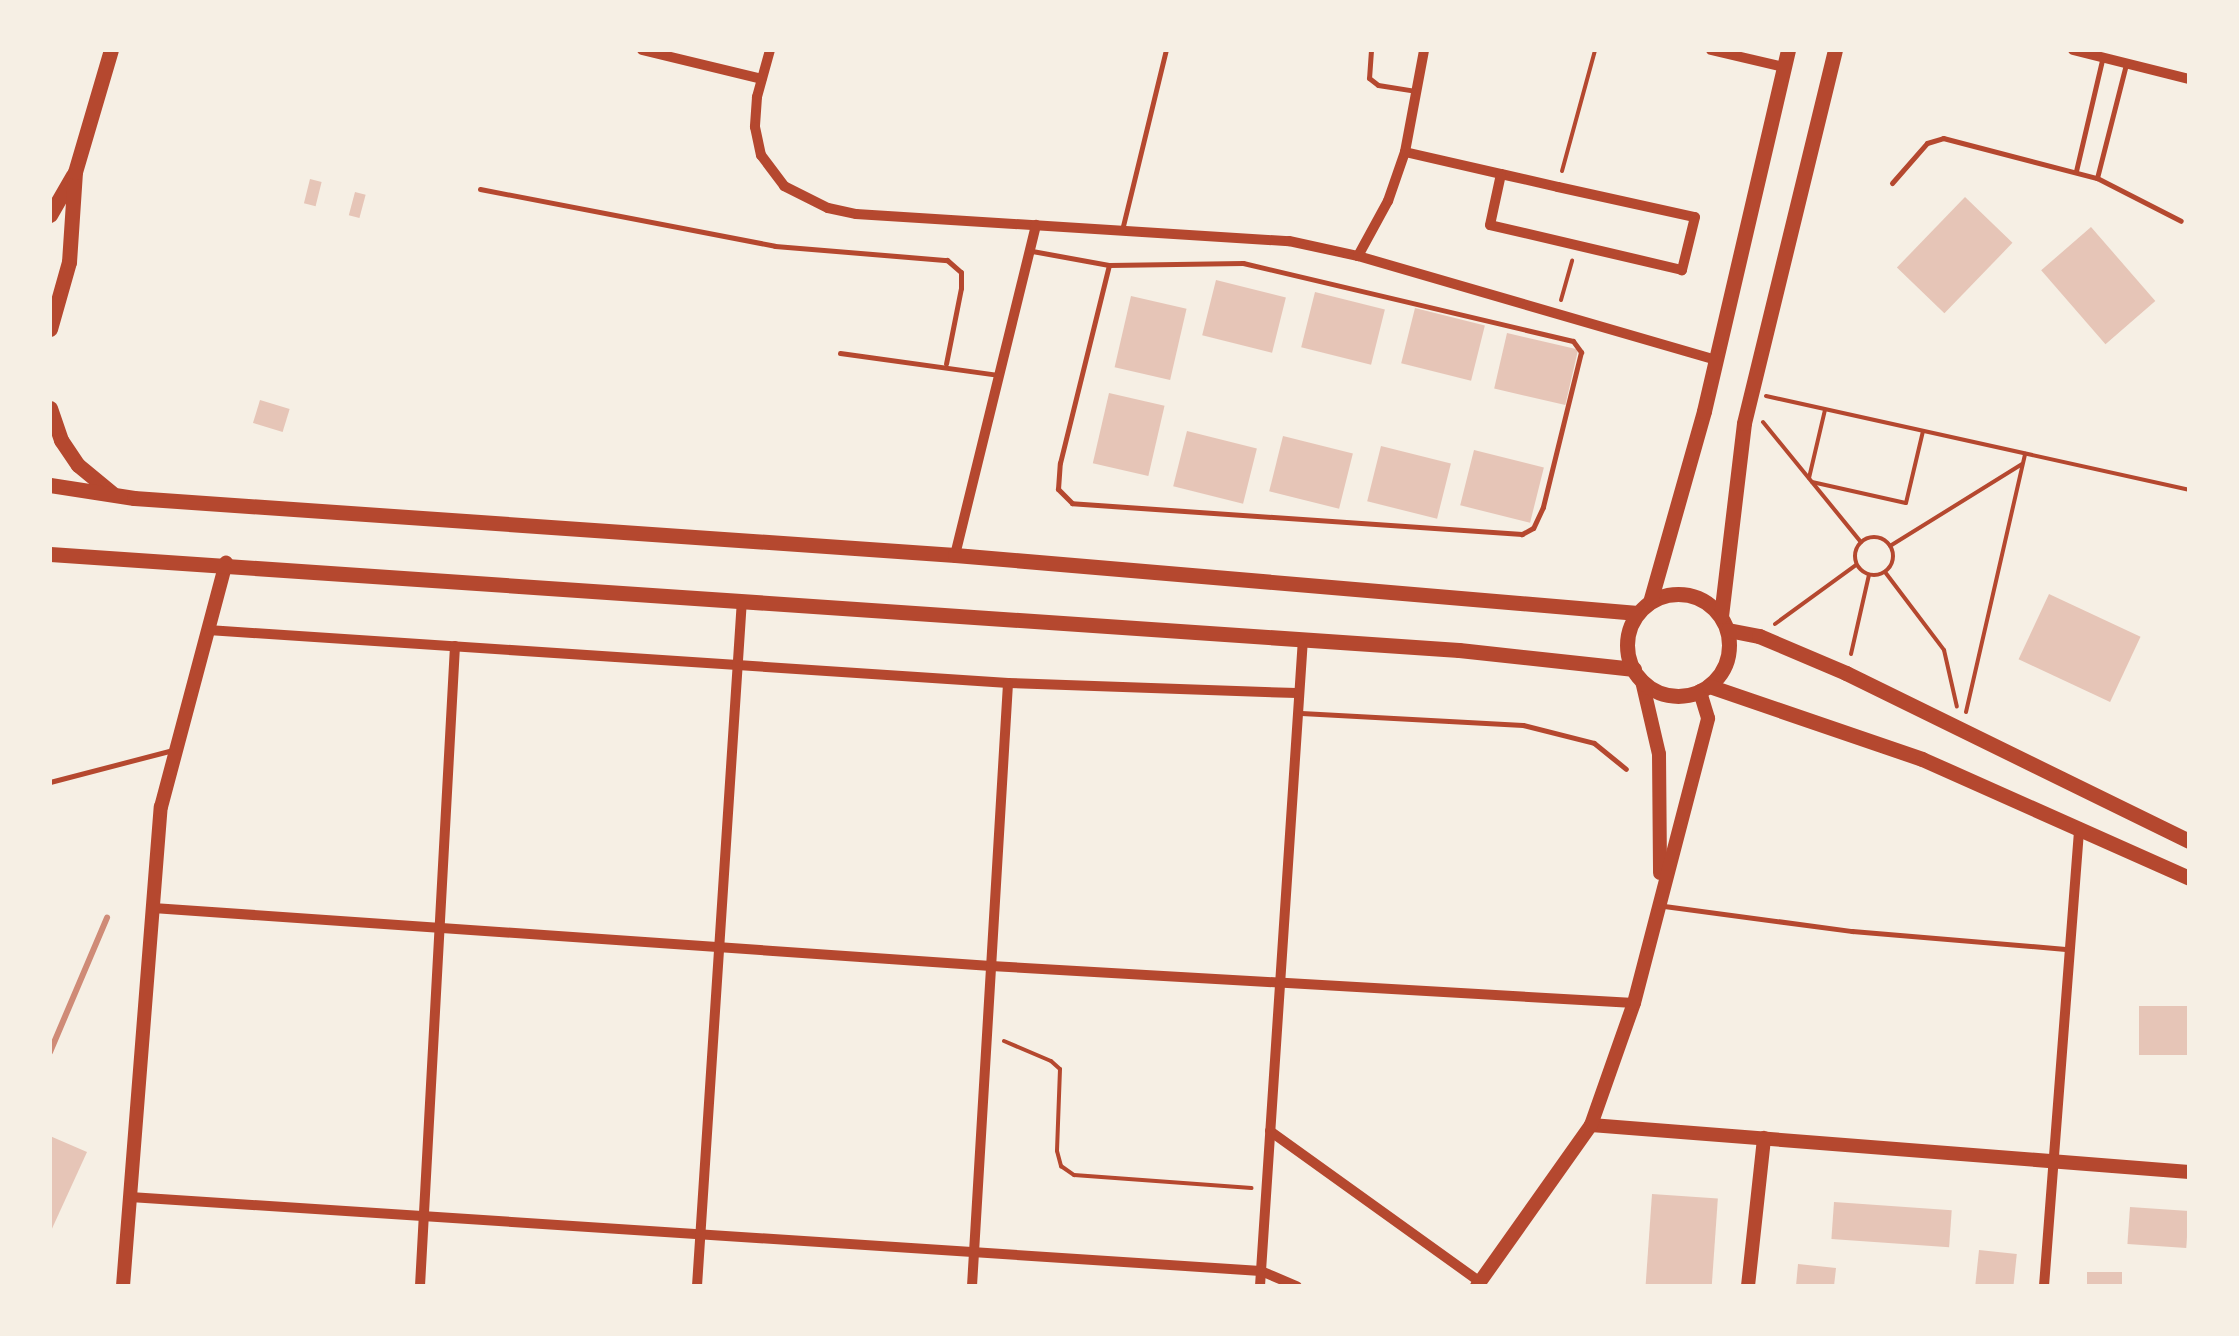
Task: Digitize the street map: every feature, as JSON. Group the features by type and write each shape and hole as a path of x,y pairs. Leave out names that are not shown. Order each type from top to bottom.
{"main road":[{"path":"50,329 69,262 75,172 110,50"},
{"path":"1638,675 1628,641 1644,608 1716,360 1788,50"},
{"path":"1704,688 1727,662 1724,623 1750,399 1835,50"},
{"path":"50,215 75,172"},
{"path":"50,408 61,440 78,466 115,496"},
{"path":"50,485 115,496 1644,608 1664,595 1696,596 1724,623 1846,673 2189,841"},
{"path":"50,554 1304,639 1638,675 1667,695 1704,688 1922,760 2189,878"}],"street":[{"path":"642,50 762,79"},
{"path":"770,50 755,127 770,172 804,198 842,211 1289,241 1358,256 1716,360"},
{"path":"1358,256 1388,201 1405,152 1424,50"},
{"path":"1711,50 1784,68"},
{"path":"2073,50 2189,79"},
{"path":"1405,152 1695,217 1682,270 1490,225 1501,174"},
{"path":"955,555 1036,225"},
{"path":"123,1286 161,808 226,563"},
{"path":"697,1286 742,600"},
{"path":"208,630 1008,683 1297,693"},
{"path":"1260,1286 1297,693 1304,639"},
{"path":"420,1286 455,646"},
{"path":"1638,675 1659,754 1659,898"},
{"path":"972,1286 1008,683"},
{"path":"1270,1131 1479,1284 1591,1125 1634,1003 1708,718 1704,688"},
{"path":"2044,1286 2079,827"},
{"path":"153,908 992,966 1634,1003"},
{"path":"1591,1125 2189,1172"},
{"path":"1748,1286 1764,1138"},
{"path":"130,1197 1261,1271 1297,1286"}],"lane":[{"path":"1122,230 1166,50"},
{"path":"1371,50 1369,78 1378,85 1416,92"},
{"path":"2075,172 2102,57"},
{"path":"2097,178 2126,63"},
{"path":"1892,183 1927,143 1942,138 2097,178 2181,221"},
{"path":"480,189 776,246 948,260 961,272 961,288 946,364"},
{"path":"1030,250 1109,265 1243,263 1573,340 1581,352 1542,508 1532,528 1522,534 1072,503 1058,489 1060,462 1109,265"},
{"path":"840,353 946,364 999,375"},
{"path":"1296,713 1523,725 1594,743 1626,770"},
{"path":"50,782 176,750"},
{"path":"1659,898 1852,932 2068,949"}],"path":[{"path":"1558,186 1595,50"},
{"path":"1557,314 1576,245"},
{"path":"1750,399 1825,409 2189,490"},
{"path":"1750,399 1861,542"},
{"path":"1810,480 1825,409"},
{"path":"1810,480 1906,503 1924,431"},
{"path":"1962,731 2025,454"},
{"path":"1890,546 2023,463"},
{"path":"1878,538 1890,546 1892,562 1884,572 1869,575 1856,565 1854,552 1861,542 1878,538"},
{"path":"1759,636 1856,565"},
{"path":"1884,572 1944,650 1962,731"},
{"path":"1846,673 1869,575"},
{"path":"988,1035 1051,1061 1060,1070 1056,1151 1060,1166 1074,1175 1266,1189"}],"building":[{"path":"310,179 322,182 316,206 304,203"},
{"path":"355,192 366,195 359,218 349,215"},
{"path":"1965,197 2012,243 1944,313 1897,267"},
{"path":"2091,227 2155,301 2105,344 2041,270"},
{"path":"1216,280 1286,297 1272,353 1202,335"},
{"path":"1315,292 1385,309 1371,365 1301,347"},
{"path":"1131,296 1187,309 1170,380 1115,367"},
{"path":"1415,308 1485,325 1471,381 1401,363"},
{"path":"1507,333 1578,349 1565,405 1494,389"},
{"path":"1109,393 1165,406 1148,476 1093,463"},
{"path":"260,400 290,409 283,432 253,423"},
{"path":"1187,431 1257,448 1243,504 1173,486"},
{"path":"1283,436 1353,453 1339,509 1269,491"},
{"path":"1381,446 1451,463 1437,519 1367,501"},
{"path":"1474,450 1544,467 1530,523 1460,505"},
{"path":"2049,594 2141,637 2110,702 2019,659"},
{"path":"2139,1006 2189,1006 2189,1055 2139,1055"},
{"path":"50,1136 87,1152 50,1233"},
{"path":"1652,1194 1718,1199 1712,1286 1646,1286"},
{"path":"1834,1202 1952,1210 1949,1247 1831,1239"},
{"path":"2130,1207 2189,1211 2186,1248 2127,1244"},
{"path":"1979,1250 2017,1254 2013,1286 1975,1286"},
{"path":"1798,1264 1836,1268 1834,1286 1796,1286"},
{"path":"2087,1272 2122,1272 2122,1286 2087,1286"}],"railway":[{"path":"50,1052 107,918"}]}
